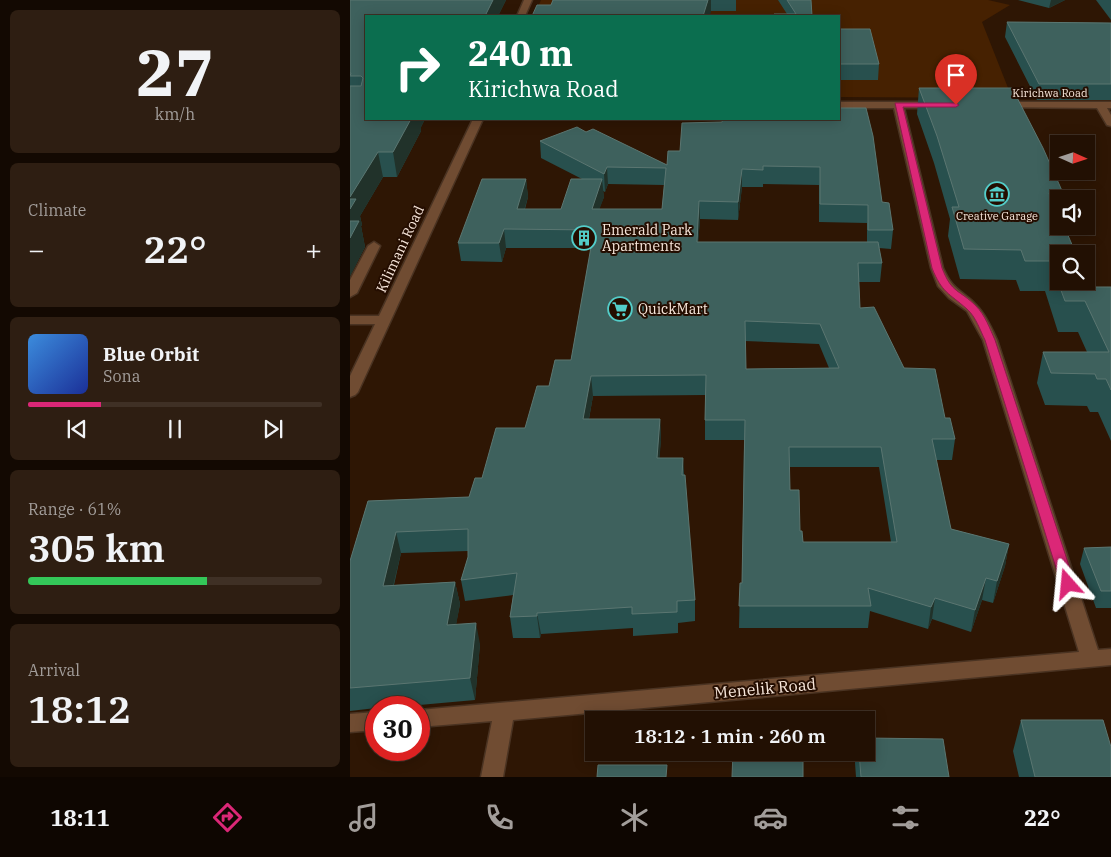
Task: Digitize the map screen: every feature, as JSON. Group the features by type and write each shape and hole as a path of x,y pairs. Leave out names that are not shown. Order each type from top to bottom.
{"street":[{"path":"521,15 528,0"},
{"path":"840,105 946,105"},
{"path":"898,105 937,268 943,283 954,295 972,308 990,340 1101,658"},
{"name":"Kirichwa Road","path":"994,105 1106,106"},
{"path":"1106,106 1111,123"},
{"name":"Kilimani Road","path":"350,392 478,120"},
{"path":"350,293 374,246"},
{"path":"350,320 383,320"},
{"name":"Menelik Road","path":"430,717 1101,658"},
{"path":"492,777 504,712"},
{"path":"350,723 365,722"}],"shaded area":[{"path":"541,0 988,0 1010,5 982,22 1012,98 840,97 840,15 534,15"}],"building":[{"path":"350,0 493,0 486,15 365,15 365,120 410,120 393,152 378,152 350,197 350,86 361,86 363,78 361,76 350,76"},
{"path":"553,0 708,0 703,15 532,15 537,5 551,5"},
{"path":"787,0 811,0 812,15 774,15 774,14 796,14"},
{"path":"1007,22 1111,23 1111,84 1039,84"},
{"path":"840,29 870,29 879,64 840,64"},
{"path":"919,88 1012,88 1050,164 1050,180 1057,180 1062,190 1050,190 1049,193 1050,235 1068,235 1072,245 1050,245 1050,261 1025,261 1021,250 964,249 952,207 959,207 937,136"},
{"path":"840,108 866,108 873,136 882,202 889,203 893,230 868,230 868,205 820,204 820,167 763,166 763,170 742,169 738,202 699,201 697,242 878,242 882,263 858,263 860,308 874,307 904,368 935,369 945,418 950,418 955,439 932,439 951,529 1009,544 997,581 986,578 975,610 935,598 931,607 868,588 871,606 739,606 740,583 742,583 745,420 705,420 706,375 591,376 583,419 660,419 657,458 683,458 682,475 685,475 695,600 677,601 677,612 632,614 632,607 537,613 537,616 510,617 517,573 461,580 468,557 468,529 396,532 383,586 455,582 447,625 476,623 470,678 350,688 350,561 368,501 469,497 475,478 482,478 496,428 525,428 537,386 549,386 555,360 571,360 594,230 504,229 499,243 458,243 482,179 526,179 517,209 561,209 571,179 602,179 592,209 662,209 666,168 607,167 604,174 540,141 577,127 586,132 593,129 667,165 668,151 680,151 682,123 722,122 723,120 840,120","holes":["745,321 820,324 839,368 746,369","789,447 881,447 897,542 803,542 802,531 800,531 799,490 790,490"]},
{"path":"350,199 356,199 350,209"},
{"path":"350,221 359,221 350,238"},
{"path":"1095,287 1111,287 1111,390 1106,379 1097,379 1095,374 1051,373 1043,352 1109,352 1085,301 1065,301 1061,290 1095,290"},
{"path":"1111,547 1111,591 1101,591 1084,548"},
{"path":"1021,720 1103,720 1111,747 1111,777 1035,777"},
{"path":"875,738 943,739 949,777 861,777 860,761 875,761"},
{"path":"733,761 803,761 803,777 732,777"},
{"path":"598,765 667,765 666,777 597,777"}],"place":[{"name":"Creative Garage","path":"997,194"},
{"name":"Emerald Park Apartments","path":"584,238"},
{"name":"QuickMart","path":"620,309"}],"route":[{"path":"956,105 898,105 937,268 943,283 954,295 972,308 990,340 1068,584"}]}
